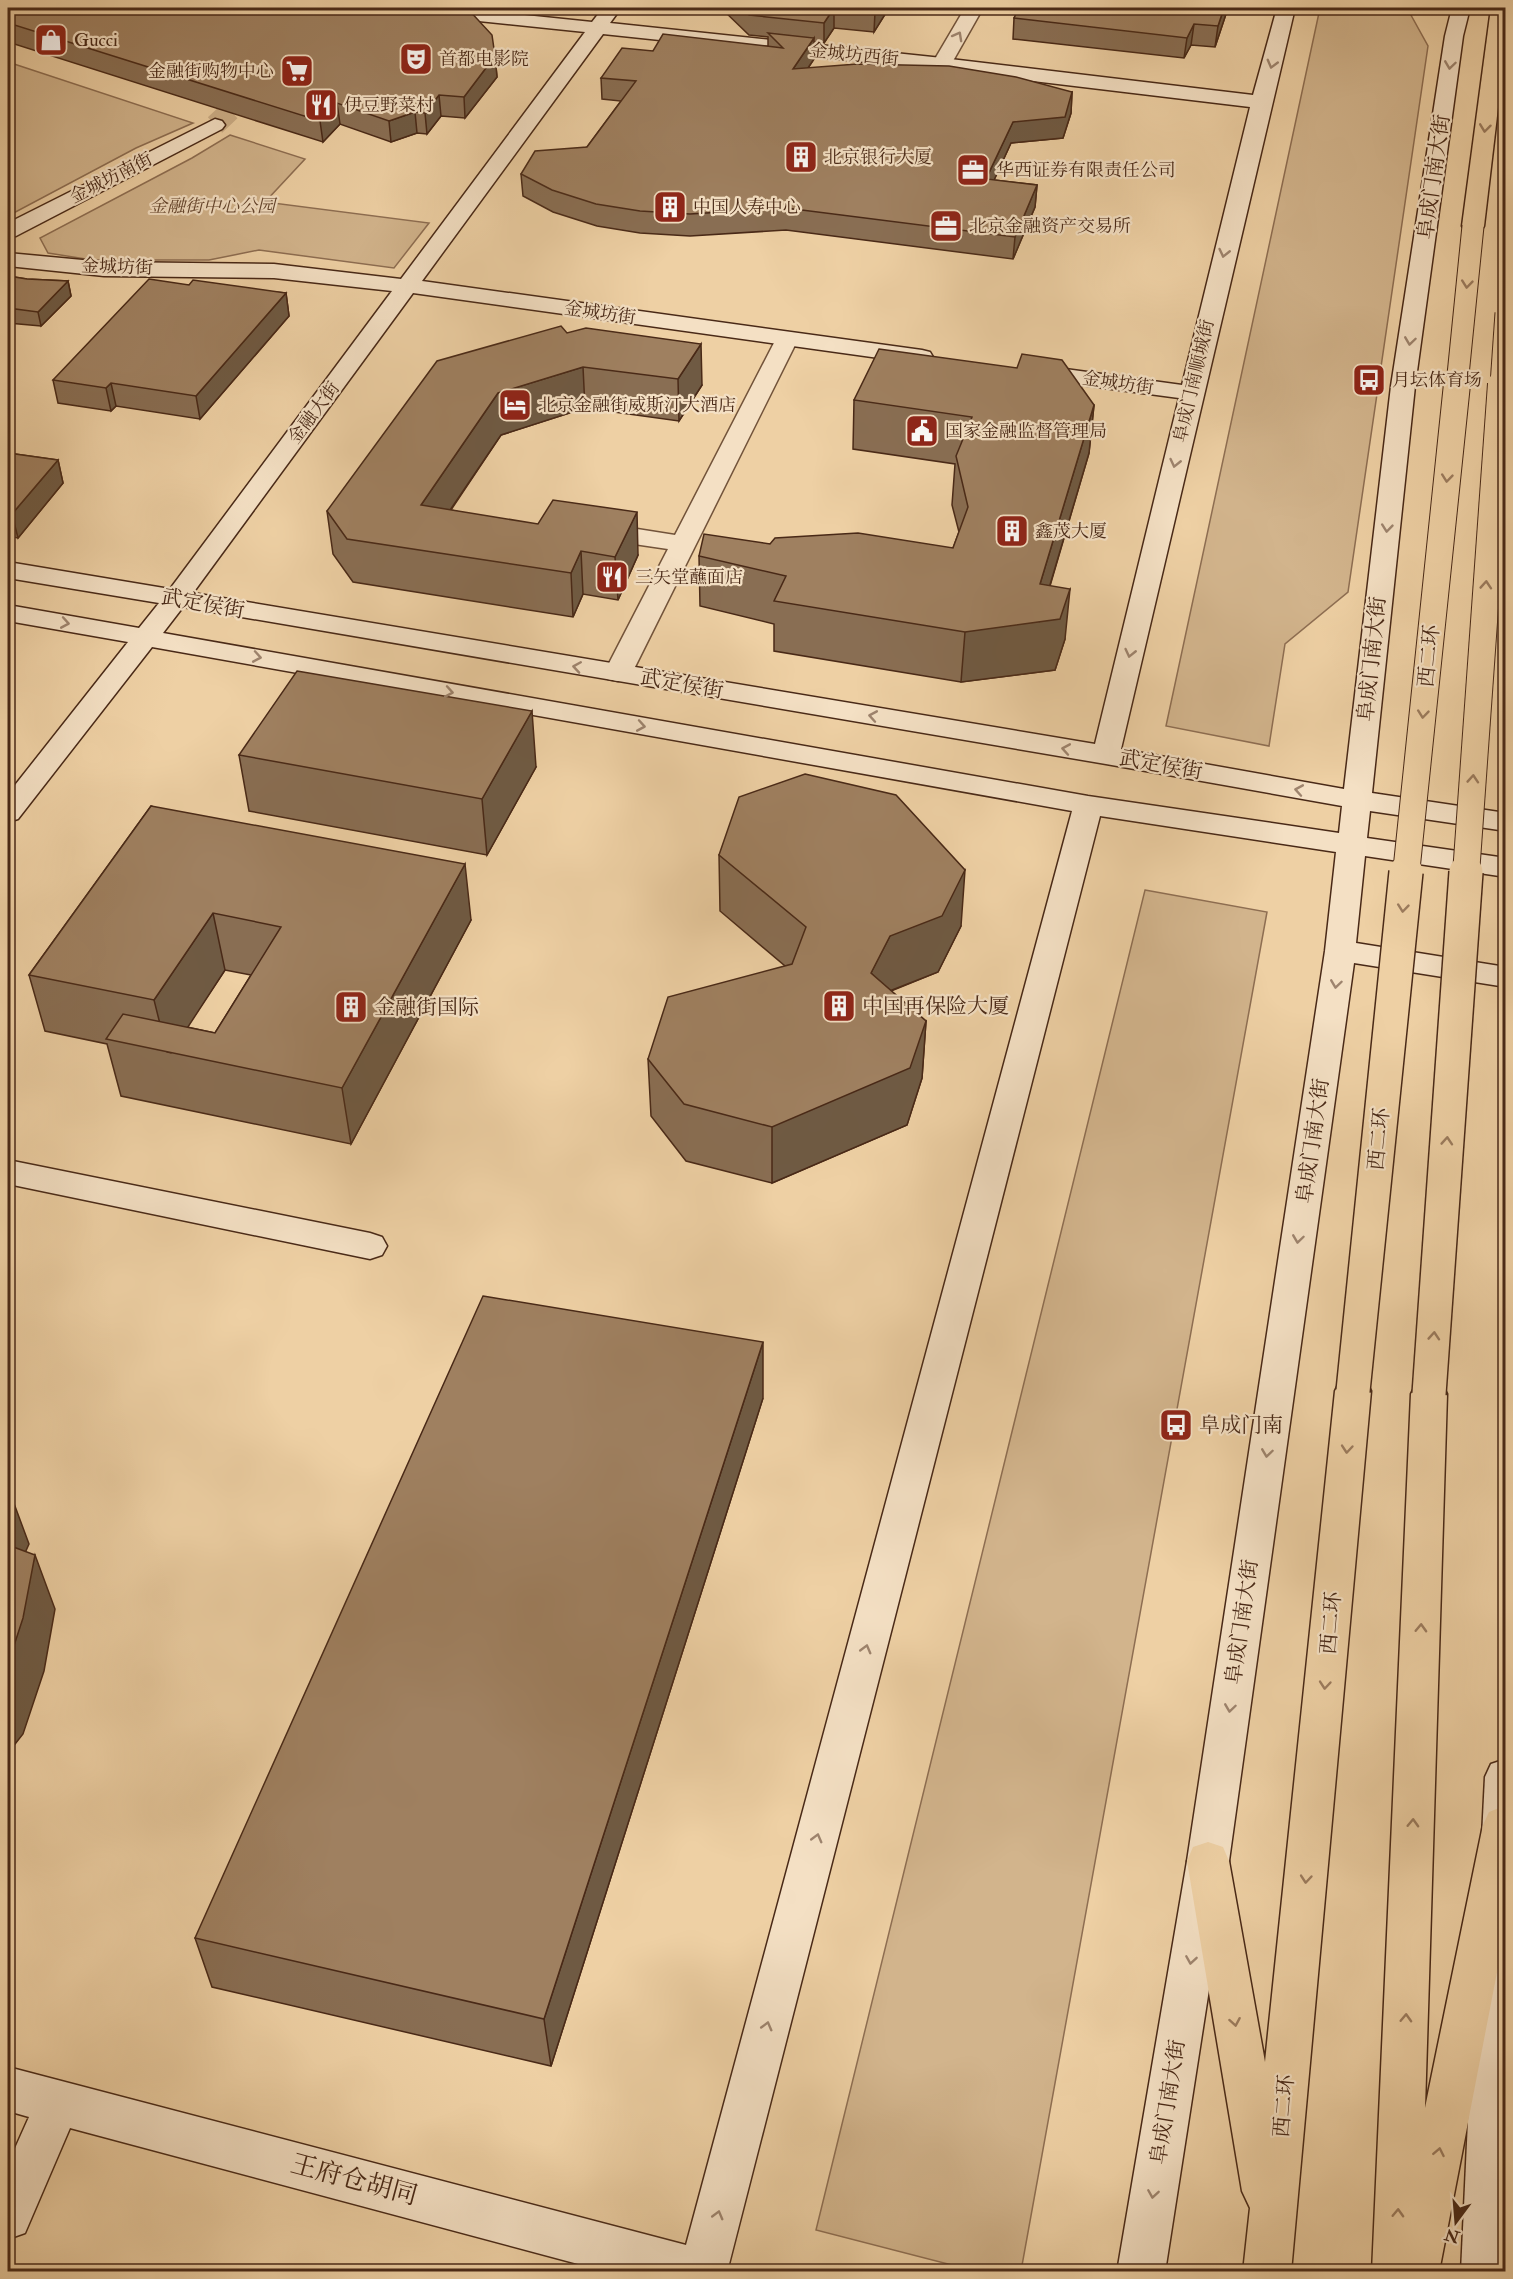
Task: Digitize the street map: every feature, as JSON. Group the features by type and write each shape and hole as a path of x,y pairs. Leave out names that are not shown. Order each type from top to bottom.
{"highway":[{"name":"西二环","path":"1270,2253 1353,1391 1473,226 1500,8"},
{"path":"1396,2271 1430,1394 1506,314"},
{"path":"1415,2271 1504,1825"},
{"path":"1208,1861 1270,2253"}],"street":[{"name":"金城坊西街","path":"411,8 591,20 1261,102"},
{"name":"金融大街","path":"8,813 176,599 409,286 591,20 612,8"},
{"path":"942,64 974,8"},
{"name":"阜成门南顺城街","path":"1106,756 1261,102 1286,8"},
{"name":"阜成门南大街","path":"1141,2271 1208,1861 1340,951 1403,386 1454,36 1461,8"},
{"name":"金城坊南街","path":"8,231 215,125"},
{"name":"金城坊街","path":"8,259 104,269 274,271 409,286 941,359"},
{"path":"618,674 787,339"},
{"name":"金城坊街","path":"1011,369 1191,393"},
{"path":"584,528 683,544"},
{"name":"武定侯街","path":"8,570 1357,800 1506,822"},
{"name":"武定侯街","path":"8,613 1088,805 1506,868"},
{"path":"701,2271 1088,805"},
{"path":"1340,951 1506,977"},
{"path":"8,1172 370,1246"},
{"path":"1485,2271 1506,1777"},
{"name":"王府仓胡同","path":"8,2089 701,2271"},
{"path":"8,2216 59,2101"}],"green space":[{"path":"1320,8 1407,8 1428,46 1348,592 1285,644 1269,746 1166,726"},
{"name":"金融街中心公园","path":"8,62 193,123 136,148 8,216"},
{"name":"金融街中心公园","path":"230,135 305,159 265,202 429,223 394,268 259,250 209,260 92,260 48,253 40,238 192,158"},
{"path":"1145,890 1267,912 1021,2271 975,2271 816,2230"}],"building":[{"name":"金融街购物中心","path":"8,8 388,8 440,13 445,8 467,8 492,35 495,56 464,97 439,95 425,113 415,112 389,121 337,103 320,121 8,23"},
{"path":"742,8 834,8 824,23 749,15"},
{"path":"837,8 877,8 875,12"},
{"path":"1019,8 1224,8 1218,26 1194,24 1187,38 1014,18"},
{"path":"768,33 814,38 793,69 857,64 949,66 1016,77 1072,92 1065,117 1013,122 986,179 1037,185 1015,237 786,208 690,214 640,211 596,204 552,190 521,174 535,151 587,147 636,81 601,78 622,48 653,51 663,34 783,48"},
{"path":"8,276 68,281 38,312 8,308"},
{"path":"149,279 189,285 193,280 286,293 196,396 111,383 106,388 53,380"},
{"path":"561,326 567,333 586,328 701,344 678,379 583,367 498,393 421,505 538,524 553,500 637,512 615,557 581,551 571,573 347,539 327,511 437,361"},
{"path":"879,349 1017,368 1022,354 1062,360 1094,405 1040,584 1070,589 1060,619 965,632 774,601 786,576 699,556 704,534 770,544 775,538 858,533 953,548 968,507 956,456 972,417 854,400"},
{"path":"8,453 58,460 12,514 8,514"},
{"path":"297,671 532,711 482,799 239,755"},
{"name":"中国再保险大厦","path":"805,774 896,795 965,870 942,916 890,936 871,973 926,1021 910,1068 772,1127 684,1104 648,1059 668,997 792,964 806,927 719,855 739,797"},
{"path":"151,806 465,864 342,1088 106,1039 123,1014 215,1033 281,927 213,913 154,1000 29,975"},
{"path":"483,1296 763,1342 544,2019 195,1938"},
{"path":"8,1545 35,1555 23,1618 8,1664"}],"tunnel":[{"path":"215,125 262,81"}],"place":[{"name":"Gucci","path":"51,40"},
{"name":"首都电影院","path":"416,59"},
{"name":"金融街购物中心","path":"297,71"},
{"name":"伊豆野菜村","path":"321,105"},
{"name":"北京银行大厦","path":"801,157"},
{"name":"华西证券有限责任公司","path":"973,170"},
{"name":"中国人寿中心","path":"670,207"},
{"name":"北京金融资产交易所","path":"946,226"},
{"name":"月坛体育场","path":"1369,380"},
{"name":"北京金融街威斯汀大酒店","path":"515,405"},
{"name":"国家金融监督管理局","path":"922,431"},
{"name":"鑫茂大厦","path":"1012,531"},
{"name":"三矢堂蘸面店","path":"612,577"},
{"name":"中国再保险大厦","path":"839,1006"},
{"name":"金融街国际","path":"351,1007"},
{"name":"阜成门南","path":"1176,1425"}]}
